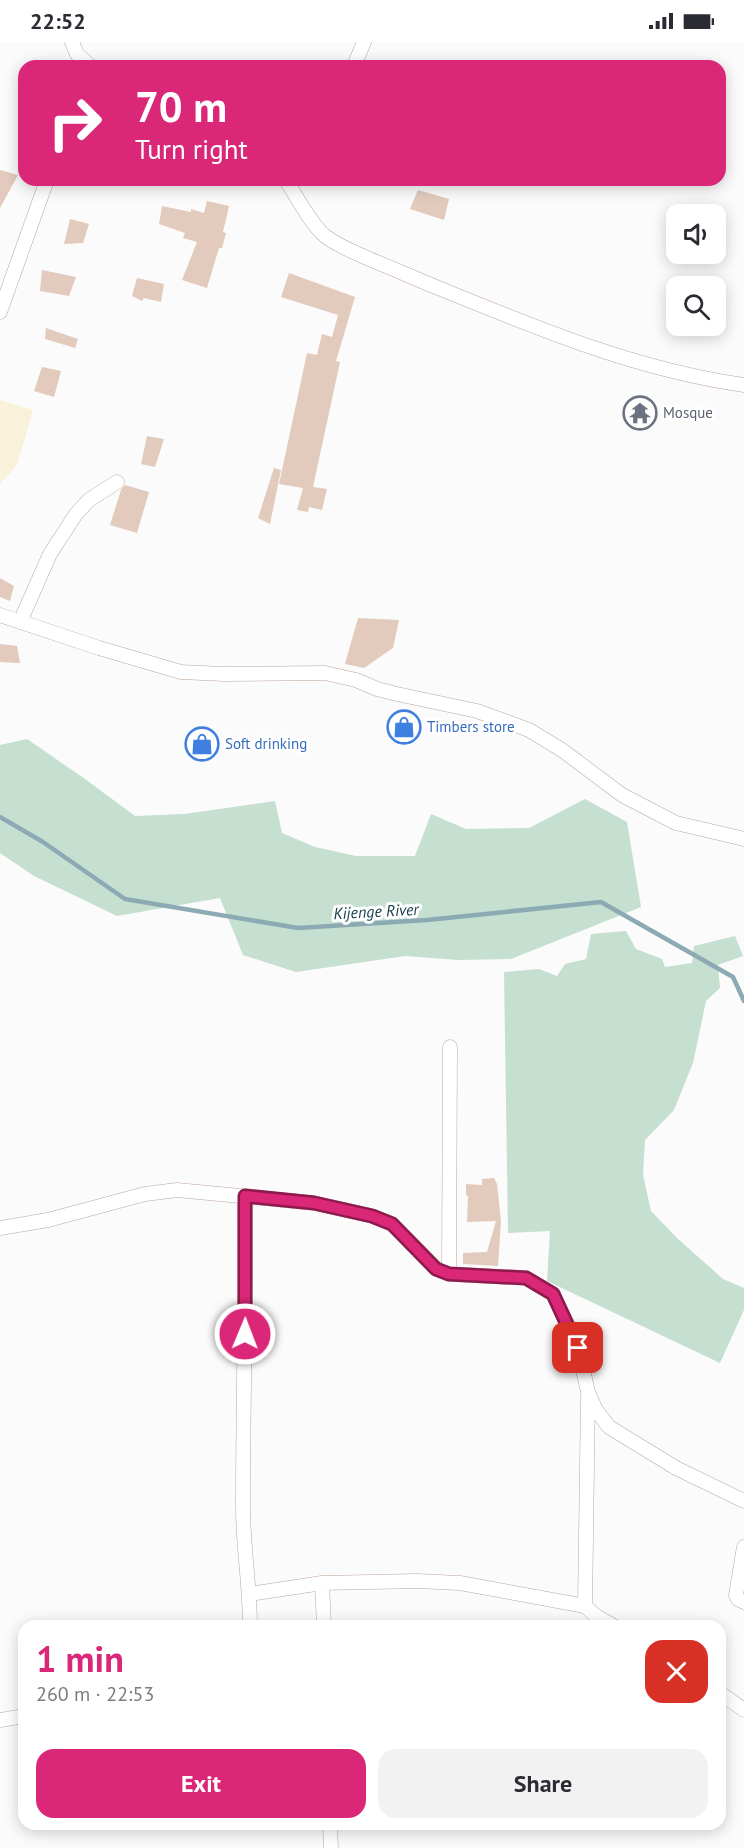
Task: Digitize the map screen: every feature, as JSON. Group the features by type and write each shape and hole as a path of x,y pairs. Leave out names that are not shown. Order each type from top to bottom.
{"street":[{"path":"72,42 77,54 84,60"},
{"path":"356,60 364,42"},
{"path":"0,312 45,186"},
{"path":"290,186 314,224 325,235 339,245 414,279 569,340 648,366 744,385"},
{"path":"20,622 50,554 76,514 89,500 117,482"},
{"path":"0,615 99,648 182,672 224,675 325,673 356,680 377,689 477,711 529,730 562,750 622,795 676,823 744,839"},
{"path":"449,1274 450,1047"},
{"path":"0,1228 48,1220 145,1194 177,1190 314,1203 372,1216 392,1224 436,1269 449,1274 526,1278 553,1294 578,1348 588,1392 596,1410 609,1427 676,1468 744,1501"},
{"path":"245,1196 243,1510 250,1620"},
{"path":"585,1606 588,1392"},
{"path":"744,1547 736,1595 744,1602"},
{"path":"250,1594 322,1583 417,1581 460,1583 585,1606 603,1620"},
{"path":"322,1583 324,1620"},
{"path":"726,1698 744,1710"},
{"path":"0,1720 18,1717"},
{"path":"330,1830 331,1848"}],"shaded area":[{"path":"0,400 33,410 17,465 0,484"}],"green space":[{"path":"27,739 135,816 184,814 275,801 282,833 315,847 356,856 415,856 431,814 466,829 529,828 585,799 627,822 641,907 511,959 458,960 405,956 296,972 243,955 220,898 117,916 34,876 0,853 0,745"},
{"path":"626,931 636,949 662,959 665,967 692,963 694,946 735,936 743,956 718,965 720,988 706,1001 693,1063 674,1110 645,1140 643,1175 651,1211 723,1279 744,1288 744,1310 720,1363 547,1281 550,1231 508,1233 504,972 539,969 557,976 565,964 586,959 591,934"}],"building":[{"path":"0,170 18,175 0,208"},
{"path":"418,190 449,199 444,220 410,209"},
{"path":"207,201 229,206 222,248 219,248 207,288 182,280 197,242 183,238 185,233 159,224 162,206 191,212 191,209 204,213"},
{"path":"70,219 89,224 83,243 64,244"},
{"path":"42,270 76,277 69,296 40,291"},
{"path":"289,273 355,297 336,361 340,362 313,487 327,489 322,510 309,507 308,512 297,510 303,488 279,484 307,353 317,355 322,334 332,337 338,315 281,297"},
{"path":"137,278 164,284 161,302 144,298 142,301 132,296"},
{"path":"46,328 78,339 75,348 45,339"},
{"path":"42,367 61,371 54,397 34,391"},
{"path":"147,436 164,439 155,467 141,464"},
{"path":"274,468 281,470 270,524 258,518"},
{"path":"125,485 149,492 137,533 110,525 121,490"},
{"path":"0,578 14,586 10,601 0,597"},
{"path":"358,618 399,620 393,648 364,668 345,664"},
{"path":"0,644 17,646 20,663 0,662"},
{"path":"494,1178 497,1184 501,1221 498,1266 463,1264 463,1253 487,1252 496,1221 467,1222 466,1184 482,1185 482,1179"}],"waterway":[{"name":"Kijenge River","path":"0,817 43,842 125,899 298,928 427,920 601,902 733,977 744,1001"}],"place":[{"name":"Mosque","path":"640,413"},
{"name":"Timbers store","path":"404,727"},
{"name":"Soft drinking","path":"202,744"}],"route":[{"path":"245,1334 245,1196 314,1203 372,1216 392,1224 436,1269 449,1274 526,1278 553,1294 578,1348"}]}
